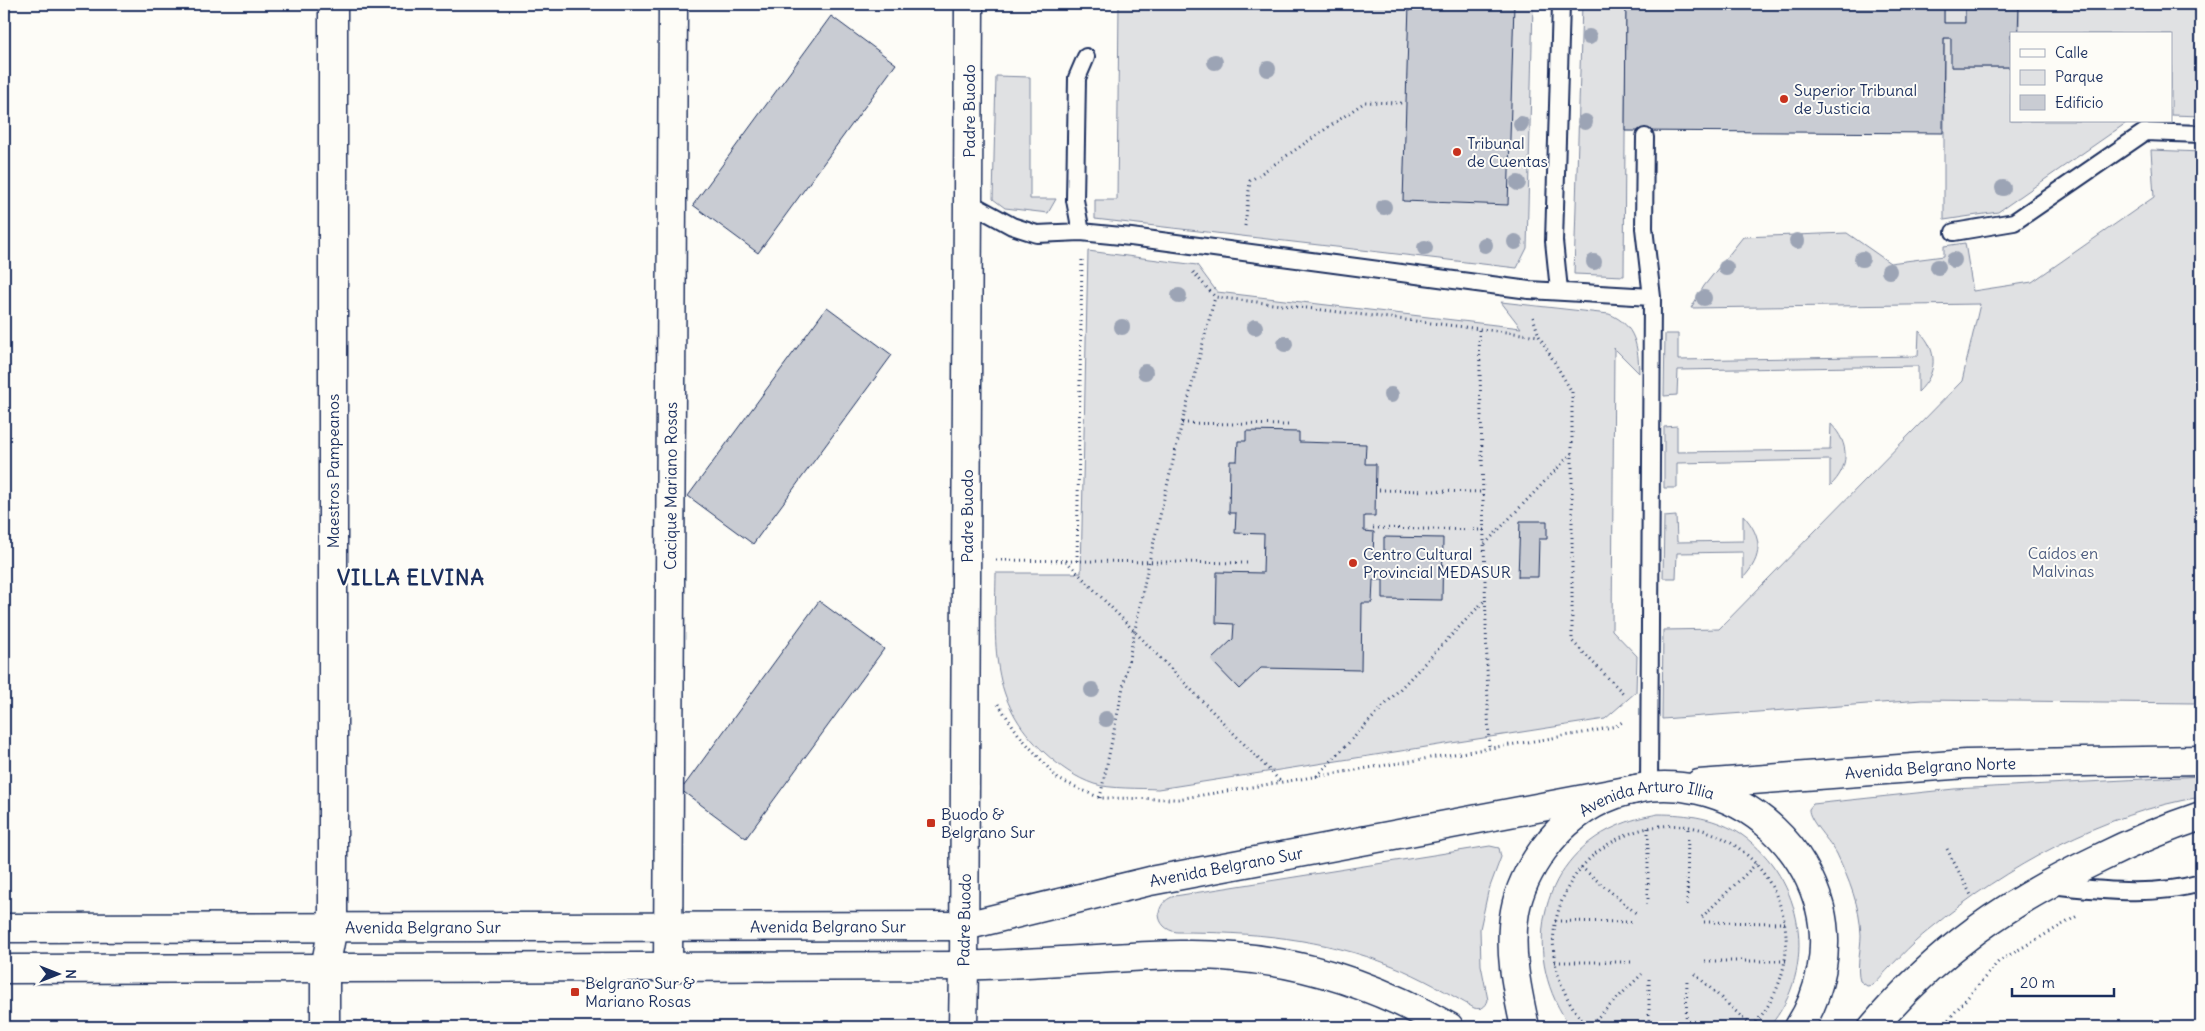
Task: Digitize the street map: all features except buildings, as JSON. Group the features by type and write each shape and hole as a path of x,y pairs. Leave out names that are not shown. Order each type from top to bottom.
{"main road":[{"name":"Maestros Pampeanos","path":"325,1027 325,968 333,927 333,4"},
{"name":"Cacique Mariano Rosas","path":"668,967 673,4"},
{"name":"Padre Buodo","path":"963,1027 970,4"},
{"name":"Avenida Belgrano Norte","path":"1649,788 1958,764 2201,760"},
{"name":"Avenida Arturo Illia","path":"1525,1027 1513,963 1512,937 1515,910 1523,885 1535,861 1550,840 1569,821 1590,807 1613,796 1649,788 1687,787 1720,795 1758,814 1777,830 1793,849 1806,870 1816,894 1822,918 1824,944 1824,1027"},
{"name":"Avenida Belgrano Sur","path":"4,928 965,926 1150,881 1649,788"},
{"path":"1873,1027 1914,982 1985,922 2046,885 2132,842 2201,816"},
{"name":"Avenida Arturo Illia","path":"1799,1027 1816,994 1822,969 1824,944"},
{"path":"4,969 964,966 1170,955 1234,956 1299,967 1367,987 1449,1027"},
{"name":"Avenida Arturo Illia","path":"1518,989 1537,1027"},
{"path":"1853,1027 1894,1003"}],"lane":[{"path":"1560,290 1554,241 1561,4"},
{"path":"1081,232 1075,200 1077,78 1086,57"},
{"path":"1954,232 2014,222 2145,132 2201,134"},
{"path":"1645,137 1644,228 1652,296 1649,788"},
{"path":"968,202 1012,226 1037,234 1081,232 1529,290 1560,290 1652,296"},
{"path":"2046,885 2119,892 2186,887 2201,883"}],"path":[{"path":"1242,252 1250,181 1366,102 1405,103"},
{"path":"1077,561 1082,255"},
{"path":"1191,269 1215,297 1539,336"},
{"path":"1529,290 1531,308 1539,336 1572,392 1572,641 1627,697"},
{"path":"1100,798 1149,562 1182,423 1215,297"},
{"path":"1479,330 1489,749"},
{"path":"1182,423 1288,425"},
{"path":"1484,544 1573,452"},
{"path":"1379,490 1482,492"},
{"path":"1373,528 1484,530"},
{"path":"993,560 1251,563"},
{"path":"1066,561 1281,782"},
{"path":"1317,776 1485,599"},
{"path":"995,697 998,706 1018,735 1058,779 1100,798 1178,799 1489,749 1616,726 1624,721 1626,713"},
{"path":"1642,974 1588,1027 1578,1016 1566,997 1555,962 1556,921 1565,892 1581,867 1605,846 1619,838 1648,828 1662,826 1688,828 1718,836 1739,849 1756,864 1775,892 1785,923 1786,961 1782,979 1775,997 1753,1027 1695,974"},
{"path":"1648,828 1648,905"},
{"path":"1687,905 1688,828"},
{"path":"1947,849 1972,898"},
{"path":"1702,918 1756,864"},
{"path":"1581,867 1637,914"},
{"path":"1942,1027 1999,961 2119,892"},
{"path":"1556,921 1631,922"},
{"path":"1704,922 1785,923"},
{"path":"1705,961 1786,961"},
{"path":"1555,962 1631,962"},
{"path":"1649,979 1649,1027"},
{"path":"1686,1027 1687,979"}],"green space":[{"path":"1119,4 1533,4 1527,248 1517,268 1095,219 1095,200 1117,200"},
{"path":"1582,4 1626,4 1624,276 1574,274"},
{"path":"1944,4 1965,4 1965,23 1944,23"},
{"path":"2019,4 2201,4 2201,116 2172,115 2172,32 2019,32"},
{"path":"1944,38 1951,38 1952,67 2010,67 2010,122 2128,122 1998,212 1944,220"},
{"path":"996,76 1030,77 1030,199 1056,199 1048,213 1005,208 993,199"},
{"name":"Caídos en Malvinas","path":"2151,150 2201,152 2201,694 2195,703 1922,700 1662,719 1663,630 1719,629 1962,381 1980,304 1691,308 1704,286 1743,237 1847,233 1890,263 1944,256 1944,246 1965,243 1973,291 2032,282 2154,197"},
{"path":"1088,251 1197,265 1217,292 1521,328 1501,302 1609,314 1625,324 1634,338 1638,354 1639,373 1614,348 1612,630 1637,656 1636,692 1605,719 1158,789 1100,786 1074,775 1056,762 1026,733 1013,713 1004,692 996,647 996,573 1081,573"},
{"path":"1919,331 1930,346 1933,362 1925,385 1918,392 1918,366 1678,370 1677,395 1664,396 1665,334 1678,334 1678,360 1918,356"},
{"path":"1831,424 1842,439 1845,455 1841,471 1837,479 1830,486 1830,460 1677,463 1677,488 1664,488 1664,427 1677,426 1677,452 1830,450"},
{"path":"1743,515 1754,531 1758,547 1754,562 1743,578 1743,552 1677,553 1676,578 1663,578 1664,517 1676,516 1677,542 1743,541"},
{"path":"2201,776 2201,797 2165,804 2129,815 2058,845 1990,884 1959,906 1915,942 1873,985 1867,986 1860,981 1861,935 1859,914 1850,883 1837,854 1812,819 1809,809 1813,804 1954,789"},
{"path":"1658,814 1702,818 1732,829 1763,853 1779,875 1791,900 1798,925 1799,952 1795,978 1785,1004 1769,1027 1571,1027 1555,1001 1546,972 1542,943 1545,914 1554,887 1569,863 1590,842 1617,826"},
{"path":"1490,846 1499,848 1501,857 1488,892 1480,929 1481,965 1488,1000 1483,1007 1477,1009 1414,975 1367,956 1313,943 1259,935 1177,932 1169,930 1160,921 1160,909 1163,904 1175,896"}],"place":[{"name":"Superior Tribunal de Justicia","path":"1784,99"},
{"name":"Tribunal de Cuentas","path":"1457,152"},
{"name":"Centro Cultural Provincial MEDASUR","path":"1353,563"},
{"name":"Buodo & Belgrano Sur","path":"931,823"},
{"name":"Belgrano Sur & Mariano Rosas","path":"575,992"}],"district":[{"name":"VILLA ELVINA","path":"411,577"}]}
